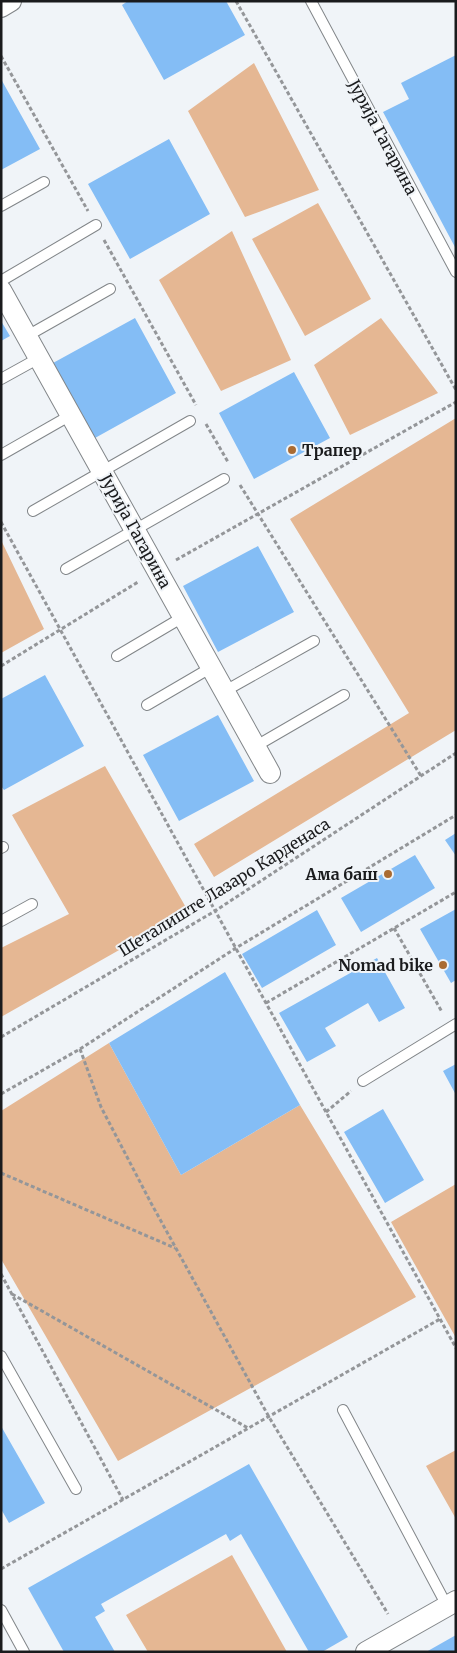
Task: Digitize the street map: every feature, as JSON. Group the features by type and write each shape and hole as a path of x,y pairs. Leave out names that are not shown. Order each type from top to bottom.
{"street":[{"path":"1,7 11,1"},
{"name":"Јурија Гагарина","path":"1,290 270,773"},
{"path":"366,1652 451,1603"}],"lane":[{"name":"Јурија Гагарина","path":"311,1 456,272"},
{"path":"1,206 44,182"},
{"path":"1,280 96,226"},
{"path":"27,336 110,289"},
{"path":"1,379 39,358"},
{"path":"1,455 71,415"},
{"path":"32,511 190,421"},
{"path":"66,569 224,479"},
{"path":"116,656 184,617"},
{"path":"225,692 314,641"},
{"path":"147,704 212,668"},
{"path":"256,746 344,695"},
{"path":"1,921 32,904"},
{"path":"363,1081 453,1026"},
{"path":"1,1356 76,1489"},
{"path":"343,1410 451,1603"},
{"path":"1,1610 24,1652"}],"path":[{"path":"236,1 456,390"},
{"path":"1,666 158,570 456,402"},
{"path":"1,522 456,1348"},
{"name":"Шеталиште Лазаро Карденаса","path":"1,1037 215,911 456,752"},
{"path":"1,1094 80,1049 236,948 456,815"},
{"path":"266,1003 456,892"},
{"path":"394,928 453,1026"},
{"path":"80,1049 102,1107 176,1249 269,1417 399,1633"},
{"path":"326,1112 363,1081"},
{"path":"1,1173 176,1249"},
{"path":"1,1274 123,1500"},
{"path":"12,1294 248,1428"},
{"path":"1,1569 440,1320"}],"shaded area":[{"path":"254,63 319,190 245,217 188,111"},
{"path":"318,203 371,299 305,336 252,239"},
{"path":"232,231 291,360 221,391 159,280"},
{"path":"381,318 438,393 350,435 314,365"},
{"path":"456,418 456,730 214,877 194,844 409,713 290,519"},
{"path":"1,540 44,629 1,653"},
{"path":"105,766 188,911 1,1017 1,948 69,914 12,815"},
{"path":"109,1043 181,1175 300,1105 416,1297 118,1461 1,1259 1,1111"},
{"path":"456,1184 456,1338 391,1222"},
{"path":"456,1450 456,1519 426,1466"},
{"path":"232,1555 287,1652 148,1652 126,1615"}],"building":[{"path":"128,1 226,1 245,35 164,80 122,5"},
{"path":"456,55 456,249 383,112 409,99 401,83"},
{"path":"1,79 40,149 1,170"},
{"path":"169,139 210,214 130,259 88,184"},
{"path":"135,318 176,393 95,438 53,363"},
{"path":"1,321 10,336 1,341"},
{"path":"294,372 330,438 254,479 219,413"},
{"path":"258,546 294,612 218,652 183,586"},
{"path":"45,675 84,746 4,790 1,786 1,699"},
{"path":"218,715 254,781 179,821 143,755"},
{"path":"456,833 456,856 445,840"},
{"path":"415,855 435,888 361,932 341,898"},
{"path":"456,909 456,980 451,983 420,929"},
{"path":"317,910 336,945 262,988 242,954"},
{"path":"377,958 405,1008 379,1022 368,1003 325,1028 336,1046 307,1062 279,1013"},
{"path":"225,972 300,1105 181,1175 109,1043"},
{"path":"456,1064 456,1095 443,1071"},
{"path":"383,1109 424,1180 385,1203 344,1132"},
{"path":"1,1426 45,1503 9,1523 1,1509"},
{"path":"249,1464 348,1637 322,1652 309,1652 241,1534 230,1541 226,1534 101,1604 105,1611 95,1617 115,1652 64,1652 28,1588"},
{"path":"456,1635 456,1652 426,1652"}],"place":[{"name":"Трапер","path":"292,450"},
{"name":"Ама баш","path":"388,874"},
{"name":"Nomad bike","path":"443,965"}]}
